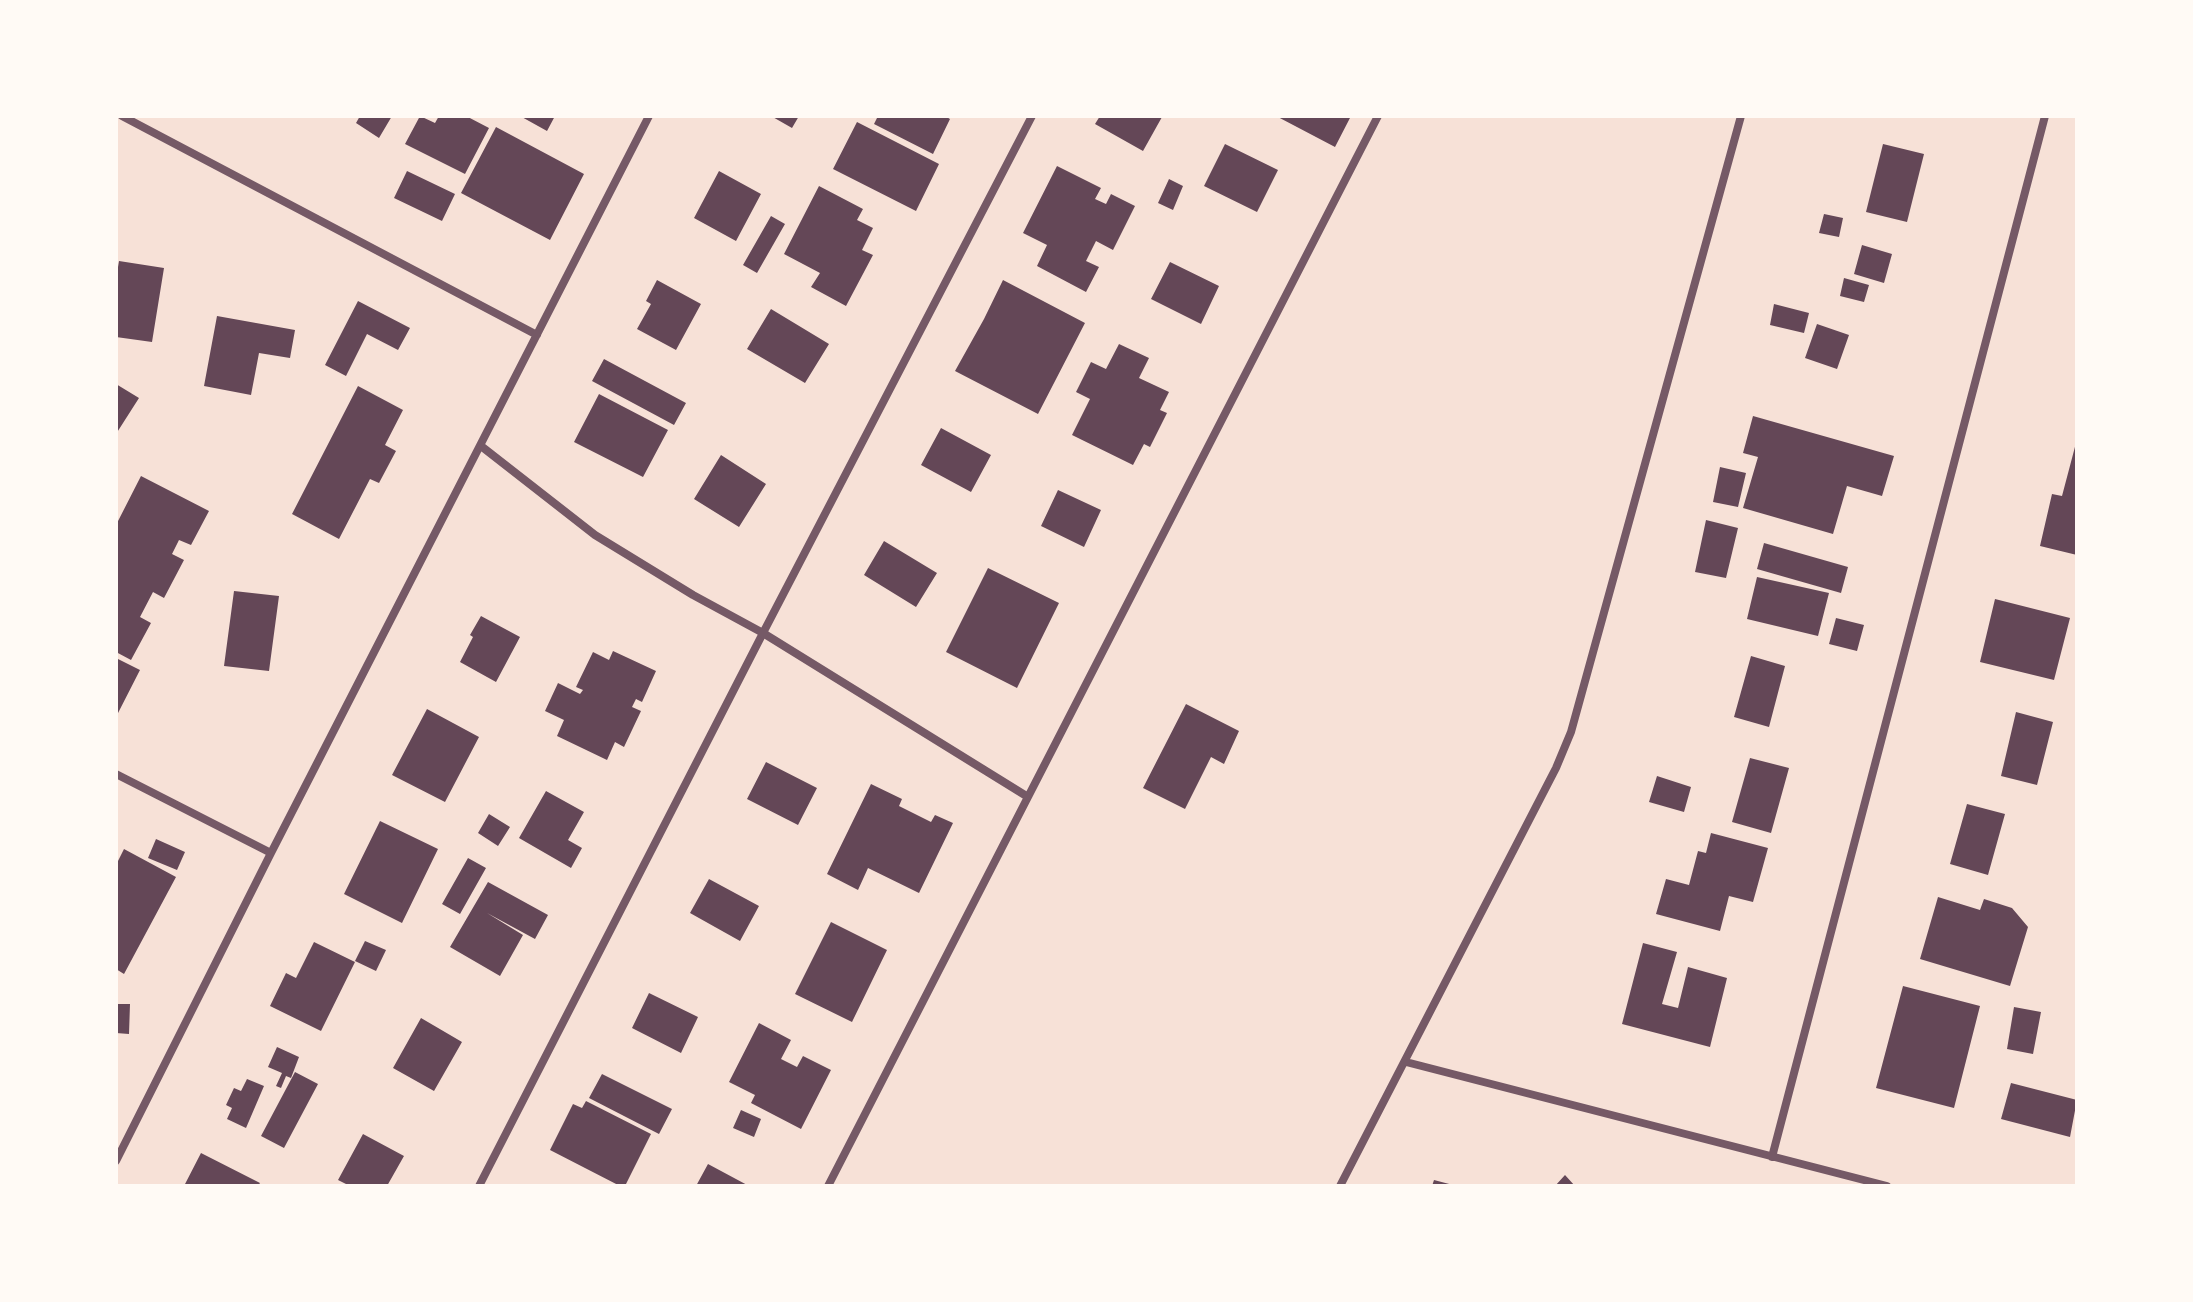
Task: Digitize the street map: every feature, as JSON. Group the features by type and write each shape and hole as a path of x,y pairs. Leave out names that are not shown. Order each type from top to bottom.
{"street":[{"path":"122,116 537,335"},
{"path":"116,1161 649,116"},
{"path":"479,1186 1032,116"},
{"path":"828,1186 1378,116"},
{"path":"1340,1186 1556,768 1571,732 1741,116"},
{"path":"1772,1157 2045,116"},
{"path":"481,446 595,535 693,595 763,633 1028,797"},
{"path":"116,774 271,853"},
{"path":"1406,1062 1887,1186"}],"building":[{"path":"360,116 392,116 379,138 356,123"},
{"path":"420,116 435,123 439,116 466,116 489,128 465,174 405,144"},
{"path":"520,116 555,116 547,131"},
{"path":"771,116 799,116 792,128"},
{"path":"878,116 945,116 950,119 933,154 874,124"},
{"path":"1100,116 1162,117 1143,151 1095,124"},
{"path":"1276,116 1351,116 1335,147"},
{"path":"857,122 939,164 916,211 833,169"},
{"path":"496,127 584,174 550,240 461,193"},
{"path":"1225,144 1278,170 1257,212 1204,186"},
{"path":"1883,144 1924,154 1907,222 1866,212"},
{"path":"1057,166 1101,188 1095,199 1106,204 1111,194 1135,206 1113,250 1096,241 1086,261 1099,267 1086,292 1037,266 1047,245 1023,233"},
{"path":"407,171 455,194 442,221 394,198"},
{"path":"719,171 761,194 736,241 694,218"},
{"path":"1169,179 1183,186 1173,210 1158,203"},
{"path":"819,186 863,209 857,220 873,228 862,250 873,255 846,306 811,287 820,273 784,254"},
{"path":"1824,214 1843,218 1839,237 1819,233"},
{"path":"771,216 785,224 757,273 743,265"},
{"path":"1862,245 1892,254 1884,283 1854,274"},
{"path":"119,261 164,268 152,342 116,337"},
{"path":"1170,262 1219,286 1201,324 1151,299"},
{"path":"1844,278 1869,285 1864,302 1840,296"},
{"path":"657,280 701,304 676,350 637,329 651,304 646,301"},
{"path":"1003,280 1085,323 1038,414 955,371"},
{"path":"358,301 410,328 398,350 367,334 346,376 325,365"},
{"path":"1774,304 1809,313 1804,333 1770,325"},
{"path":"771,309 829,344 805,383 747,349"},
{"path":"217,316 295,330 290,358 259,353 251,395 204,386"},
{"path":"1817,324 1849,335 1837,369 1805,358"},
{"path":"1119,344 1149,358 1139,378 1169,392 1160,410 1167,413 1150,447 1144,444 1133,465 1072,435 1090,399 1076,392 1091,362 1106,369"},
{"path":"604,359 686,403 674,425 592,381"},
{"path":"116,384 139,398 116,434"},
{"path":"358,386 403,410 385,445 396,451 379,483 370,479 339,539 292,514"},
{"path":"599,394 668,430 643,477 574,442"},
{"path":"1753,416 1894,456 1882,496 1847,486 1833,534 1743,508 1758,457 1743,453"},
{"path":"941,428 991,455 971,492 921,465"},
{"path":"2076,443 2077,555 2040,546 2052,494 2062,496"},
{"path":"721,455 766,484 739,527 694,499"},
{"path":"1720,467 1746,473 1738,507 1713,502"},
{"path":"141,476 209,511 191,545 179,540 172,554 184,560 164,598 153,592 140,617 151,623 131,660 116,652 116,525"},
{"path":"1058,490 1101,510 1084,547 1041,526"},
{"path":"1706,520 1738,528 1726,578 1695,572"},
{"path":"884,541 937,573 916,607 864,575"},
{"path":"1764,543 1848,567 1841,593 1757,569"},
{"path":"988,568 1059,603 1017,688 946,652"},
{"path":"1757,577 1829,593 1818,636 1747,619"},
{"path":"234,591 279,596 269,671 224,666"},
{"path":"1995,599 2070,618 2054,680 1980,662"},
{"path":"481,616 520,637 496,682 460,662"},
{"path":"1836,618 1864,625 1857,651 1829,644"},
{"path":"613,651 656,671 642,702 636,699 632,707 641,711 624,747 615,742 607,760 557,736 564,720 545,711 558,683 580,694 583,690 576,687 593,652 609,660"},
{"path":"1751,656 1785,666 1769,727 1734,717"},
{"path":"116,658 140,670 116,717"},
{"path":"1186,704 1239,731 1224,764 1211,757 1185,809 1143,788"},
{"path":"427,709 479,737 445,802 392,775"},
{"path":"2016,712 2053,722 2037,785 2001,776"},
{"path":"1750,758 1789,768 1771,833 1732,822"},
{"path":"766,762 817,788 798,825 747,799"},
{"path":"1657,776 1691,787 1684,812 1649,802"},
{"path":"871,784 902,799 899,806 931,822 935,815 953,823 919,893 868,868 858,890 827,874"},
{"path":"546,791 584,812 568,840 582,848 571,868 519,838"},
{"path":"1967,804 2005,814 1988,875 1950,864"},
{"path":"489,814 510,827 498,846 478,833"},
{"path":"380,821 438,849 402,923 344,894"},
{"path":"1711,833 1768,848 1753,902 1729,896 1720,931 1656,914 1666,879 1689,885 1698,851 1706,853"},
{"path":"156,839 185,852 177,870 148,858"},
{"path":"124,849 176,877 124,974 116,969 116,865"},
{"path":"468,858 486,868 460,914 442,904"},
{"path":"709,879 759,906 740,941 690,913"},
{"path":"488,882 548,915 535,939 487,913 523,935 500,976 450,947"},
{"path":"1938,897 1980,910 1984,899 2012,908 2028,927 2010,986 1920,959"},
{"path":"831,922 887,950 852,1022 795,994"},
{"path":"365,941 386,950 376,971 355,961"},
{"path":"314,942 355,962 321,1031 270,1006 286,973 296,978"},
{"path":"1643,943 1677,952 1662,1004 1678,1008 1688,967 1727,978 1710,1047 1622,1024"},
{"path":"1903,986 1980,1006 1954,1108 1876,1088"},
{"path":"649,993 698,1017 681,1053 632,1028"},
{"path":"116,1004 130,1004 129,1034 116,1033"},
{"path":"2014,1007 2041,1012 2033,1054 2007,1049"},
{"path":"421,1018 462,1042 434,1091 393,1068"},
{"path":"759,1023 791,1040 781,1059 797,1067 803,1056 831,1070 801,1129 751,1103 755,1095 729,1082"},
{"path":"277,1047 299,1057 291,1078 286,1076 281,1088 276,1086 282,1073 268,1067"},
{"path":"295,1072 318,1084 284,1148 261,1136"},
{"path":"602,1074 672,1109 659,1134 589,1098"},
{"path":"247,1079 264,1086 246,1128 227,1119 232,1108 226,1105 234,1088 241,1091"},
{"path":"2011,1083 2077,1100 2070,1137 2001,1119"},
{"path":"586,1101 651,1134 625,1186 550,1150 573,1104 582,1108"},
{"path":"741,1110 761,1119 754,1137 733,1128"},
{"path":"363,1134 404,1156 387,1186 350,1186 338,1180"},
{"path":"201,1153 260,1183 258,1186 184,1186"},
{"path":"708,1164 749,1186 696,1186"},
{"path":"1565,1175 1575,1186 1555,1186"},
{"path":"1434,1180 1453,1185 1453,1186 1432,1186"}]}
